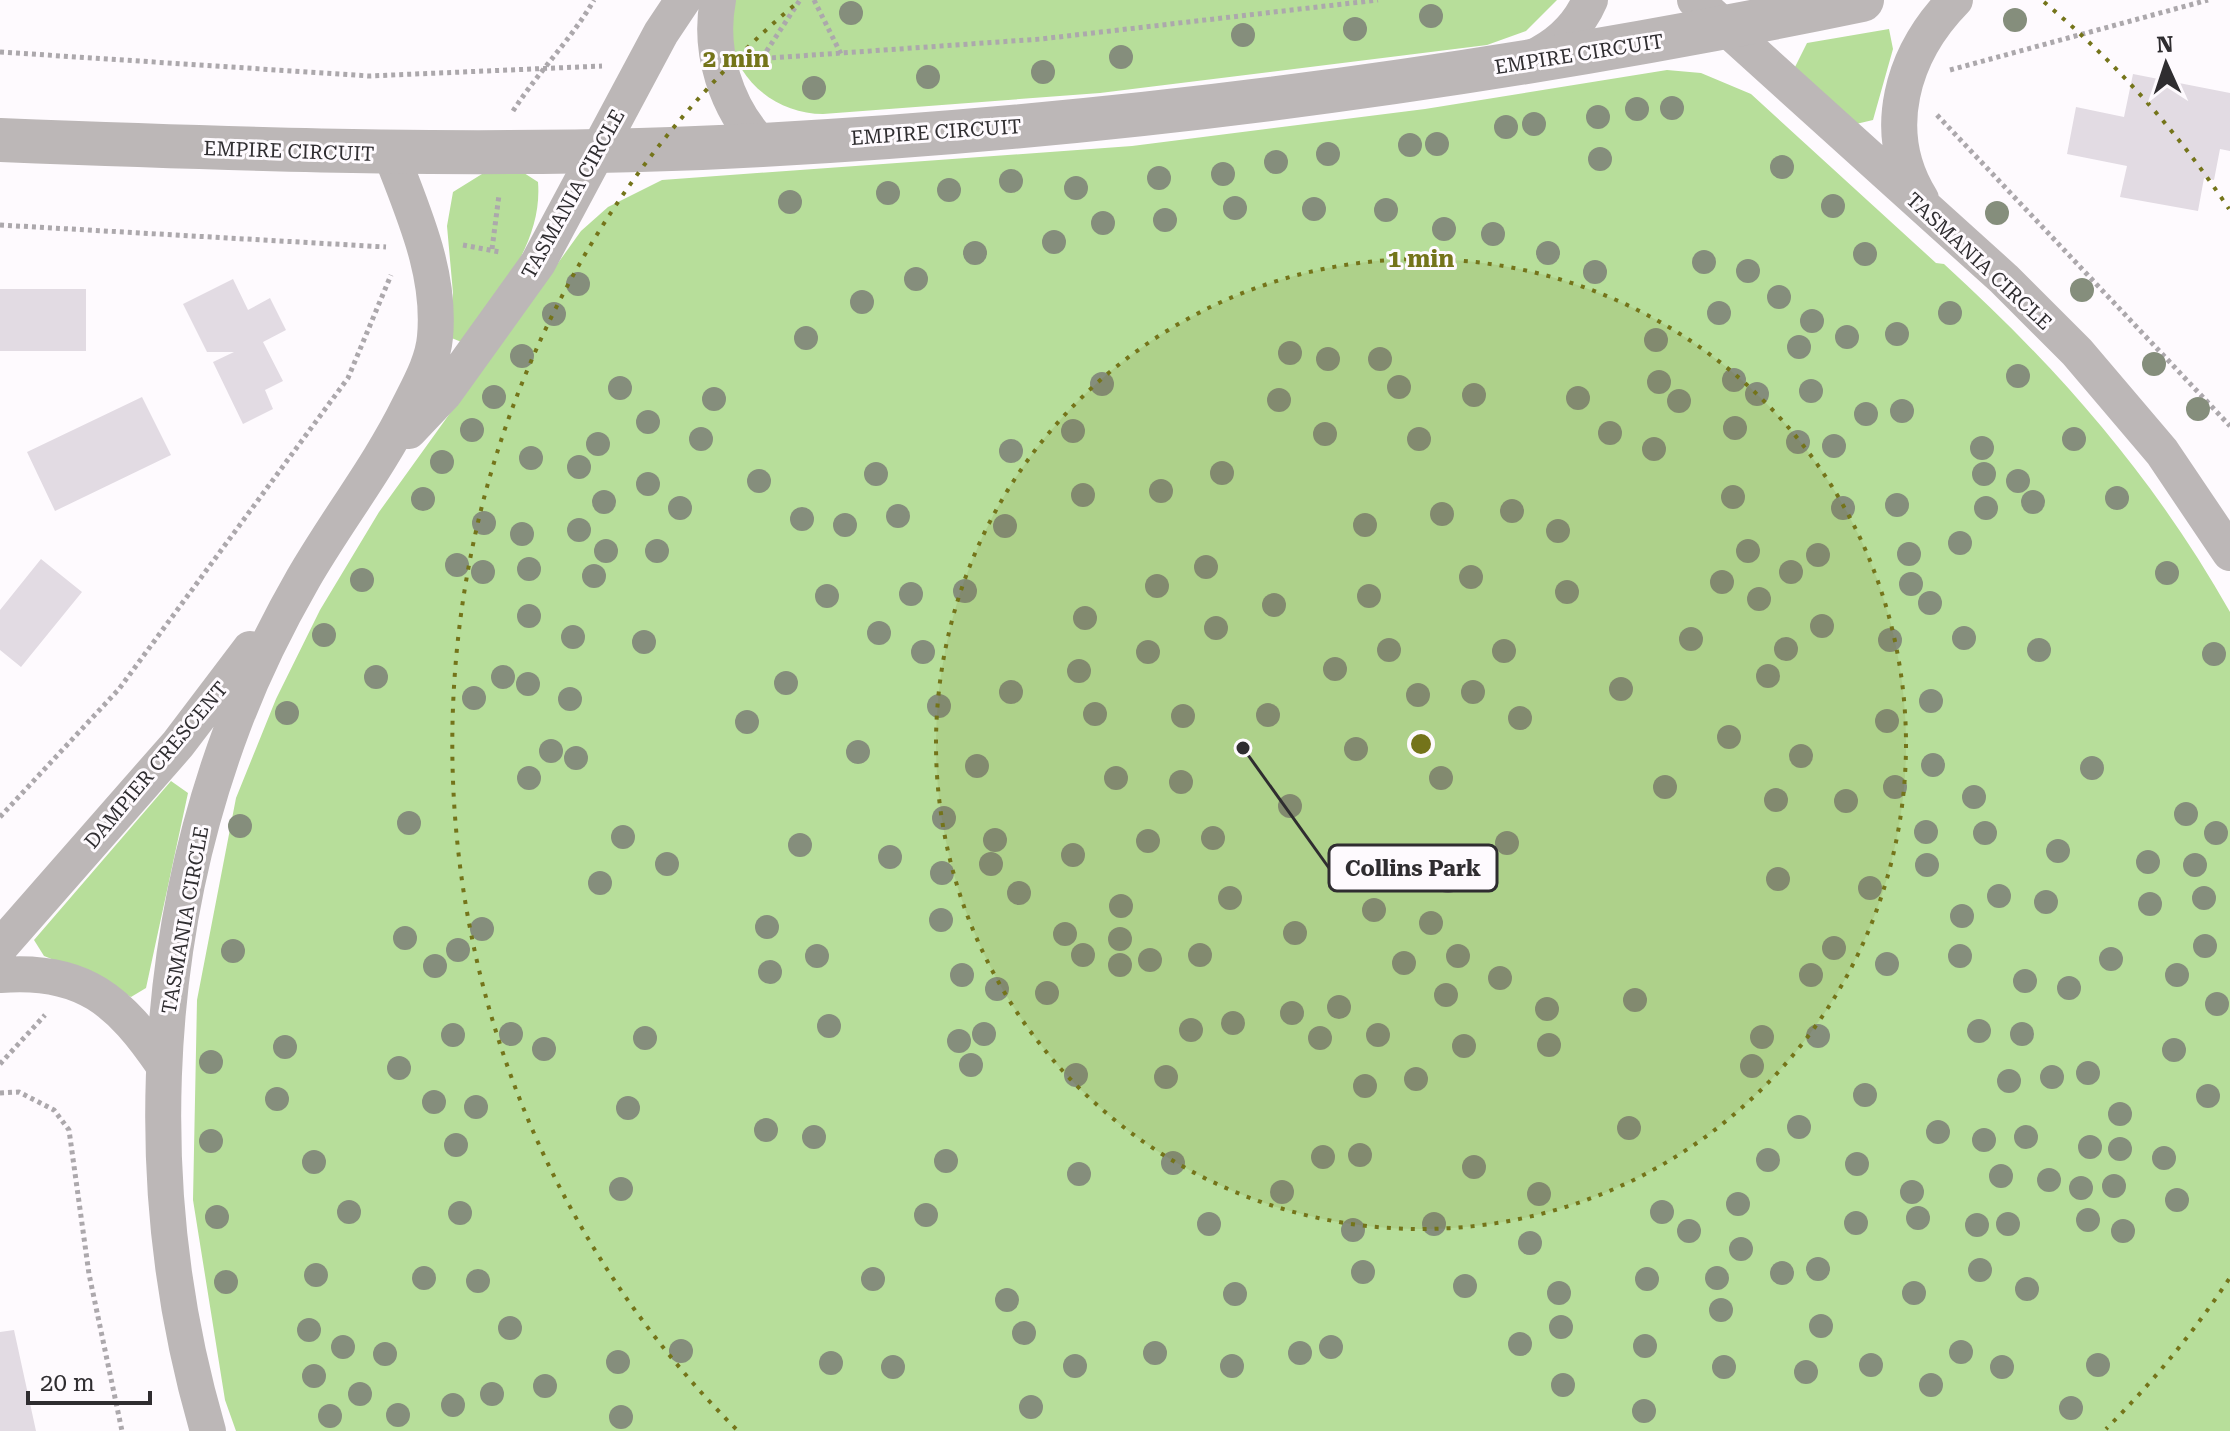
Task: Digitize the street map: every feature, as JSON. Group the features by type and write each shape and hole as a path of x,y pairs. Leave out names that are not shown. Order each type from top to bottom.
{"street":[{"name":"TASMANIA CIRCLE","path":"387,450 429,413 538,263 661,33 683,0"},
{"path":"718,0 717,47 725,87 739,118 762,145"},
{"path":"1515,66 1538,56 1571,30 1590,0"},
{"name":"EMPIRE CIRCUIT","path":"0,140 391,154 762,145 1147,115 1515,66 1710,14 1862,0"},
{"path":"1932,217 1902,159 1898,131 1903,83 1923,38 1955,0"},
{"name":"TASMANIA CIRCLE","path":"1710,14 2004,279 2118,396 2170,463 2230,553"},
{"name":"TASMANIA CIRCLE","path":"208,1431 195,1387 172,1257 164,1172 164,1066 174,960 199,830 253,674 304,577 387,450 422,379 435,340 435,298 413,249 391,154"},
{"name":"DAMPIER CRESCENT","path":"0,947 178,744 304,577"},
{"path":"0,975 48,975 76,982 120,1009 164,1066"}],"path":[{"path":"761,59 800,0"},
{"path":"814,0 842,56"},
{"path":"1041,39 1378,0"},
{"path":"1903,83 2208,0"},
{"path":"0,52 369,76"},
{"path":"1935,113 2230,426"},
{"path":"0,225 413,249 447,243 492,249 538,263"},
{"path":"0,817 119,689 348,378 380,308 413,249"},
{"path":"0,1064 76,982"},
{"path":"0,1093 19,1092 54,1110 69,1130 89,1274 122,1431"}],"green space":[{"path":"732,0 1557,0 1526,31 1487,45 1100,93 823,114 807,113 776,102 751,82 734,54 730,37"},
{"path":"1889,29 1893,49 1873,120 1856,124 1795,67 1807,43"},
{"path":"1667,70 1701,73 1751,94 1936,263 1944,264 1986,304 2065,384 2136,470 2169,515 2230,612 2230,1431 236,1431 225,1400 193,1200 197,1000 236,798 276,699 320,610 379,512 581,231 608,207 662,180 1132,146 1425,109"},
{"path":"524,173 538,182 538,205 525,247 503,287 464,343 449,337 453,293 447,226 453,192 482,174"},
{"path":"171,781 188,793 146,988 131,997 92,975 44,956 34,940"}],"building":[{"path":"2133,74 2230,93 2230,151 2220,149 2214,180 2204,178 2198,211 2120,197 2127,166 2067,154 2076,107 2124,117"},
{"path":"233,279 248,310 270,298 286,330 263,342 283,381 265,390 273,409 243,424 213,362 234,352 207,352 183,304"},
{"path":"0,289 86,289 86,351 0,351"},
{"path":"142,397 171,455 55,511 27,452"},
{"path":"41,559 82,592 21,667 0,650 0,610"},
{"path":"14,1330 36,1431 0,1431 0,1332"}],"place":[{"name":"Collins Park","path":"1243,748"}]}
